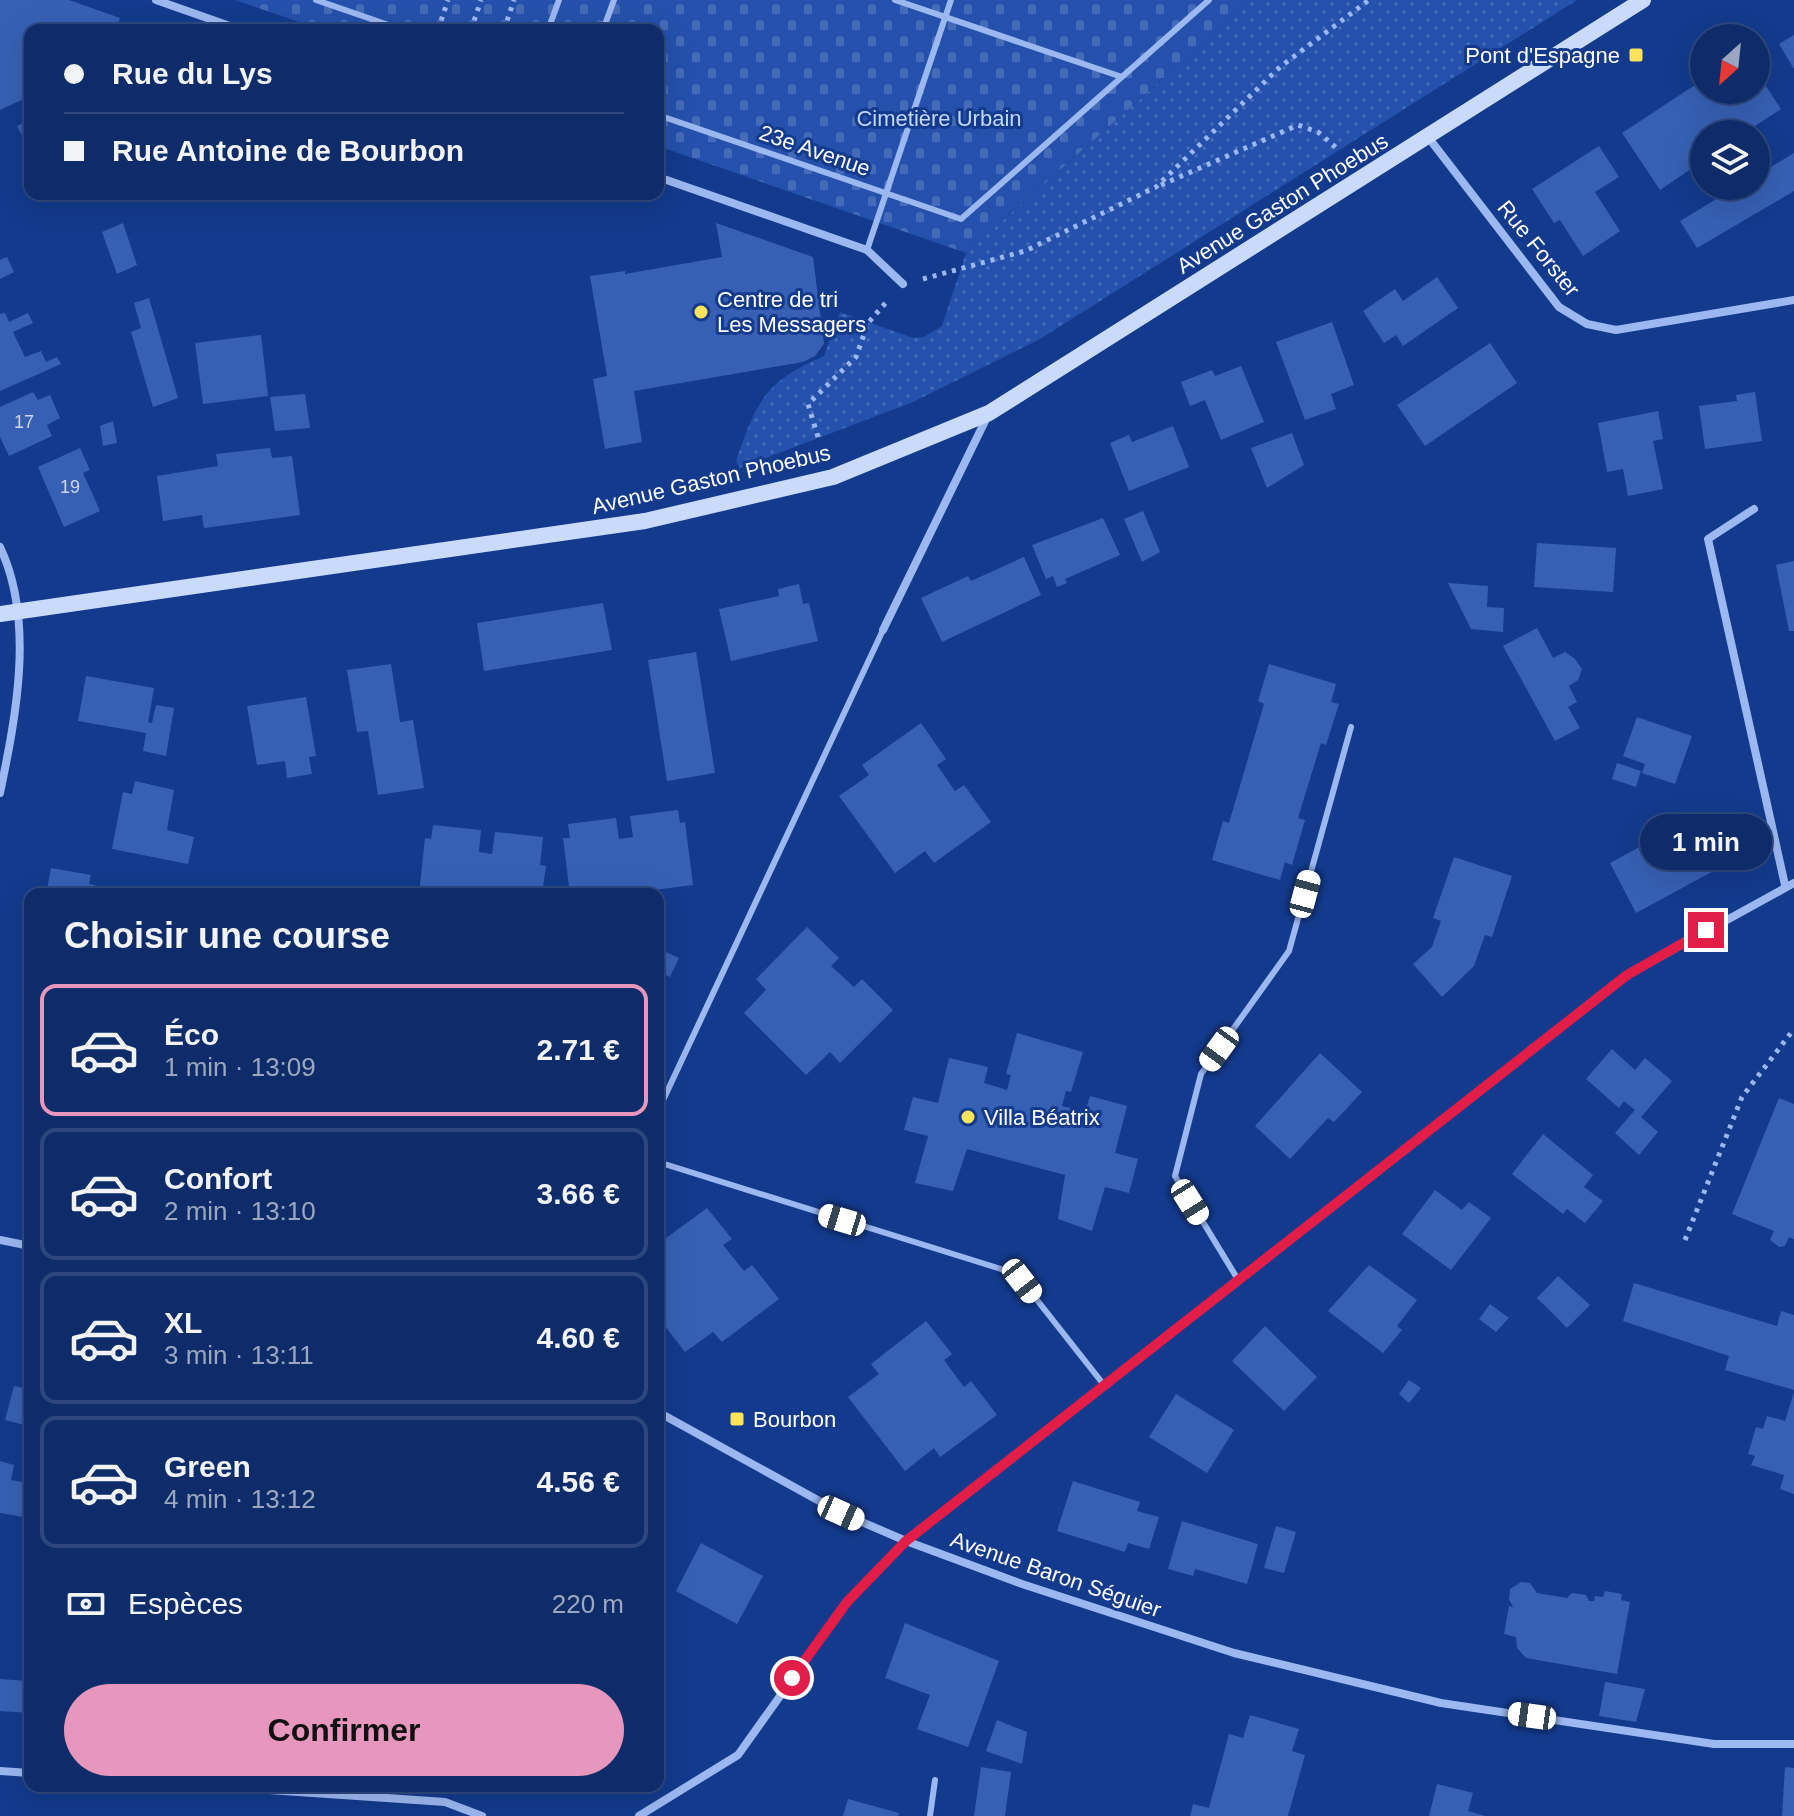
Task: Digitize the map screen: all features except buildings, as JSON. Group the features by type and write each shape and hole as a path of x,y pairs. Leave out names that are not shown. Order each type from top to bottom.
{"main road":[{"name":"Avenue Gaston Phoebus","path":"8,613 645,521 833,477 989,413 1643,0"}],"street":[{"path":"156,0 224,24"},
{"name":"Rue Forster","path":"1428,137 1559,307 1587,324 1616,330 1794,300"},
{"path":"664,179 867,250 903,284"},
{"path":"883,630 989,413"},
{"path":"639,1816 738,1755 847,1602 906,1541 1237,1278 1627,975 1790,884 1708,539 1754,509"},
{"path":"0,547 7,563 14,724 0,793"},
{"path":"0,1240 24,1245"},
{"name":"Avenue Baron Séguier","path":"664,1415 841,1513 906,1541 1022,1584 1234,1653 1441,1703 1714,1744 1794,1744"},
{"path":"0,1771 24,1773"},
{"path":"299,1792 445,1802 482,1816"}],"lane":[{"path":"316,0 386,24"},
{"path":"550,24 559,0"},
{"path":"605,24 614,0"},
{"path":"895,0 1122,77 1209,0"},
{"path":"867,250 951,0"},
{"name":"23e Avenue","path":"664,117 961,219 1122,77"},
{"path":"664,1098 883,630"},
{"path":"1237,1278 1175,1176 1201,1074 1289,951 1351,727"},
{"path":"664,1164 1001,1269 1022,1281 1104,1385"},
{"path":"930,1816 935,1780"}],"path":[{"path":"440,24 448,0"},
{"path":"473,24 481,0"},
{"path":"506,24 514,0"},
{"path":"1156,187 1280,67 1369,0"},
{"path":"818,437 808,404 856,357 868,323 903,284 996,262 1025,251 1156,187 1298,125 1318,132 1340,151"},
{"path":"1685,1240 1742,1097 1794,1029"}],"green space":[{"name":"Cimetière Urbain","path":"235,0 1252,0 966,253 664,148 664,24 305,24"},
{"path":"1252,0 1577,0 1040,339 913,402 740,468 736,461 757,408 775,385 824,356 840,312 913,338 924,337 942,326 966,253"}],"place":[{"name":"Pont d'Espagne","path":"1636,55"},
{"name":"Centre de tri Les Messagers","path":"701,312"},
{"name":"Villa Béatrix","path":"968,1117"},
{"name":"Bourbon","path":"737,1419"}],"route":[{"path":"792,1678 847,1602 906,1541 1261,1259 1627,975 1706,930"}]}
